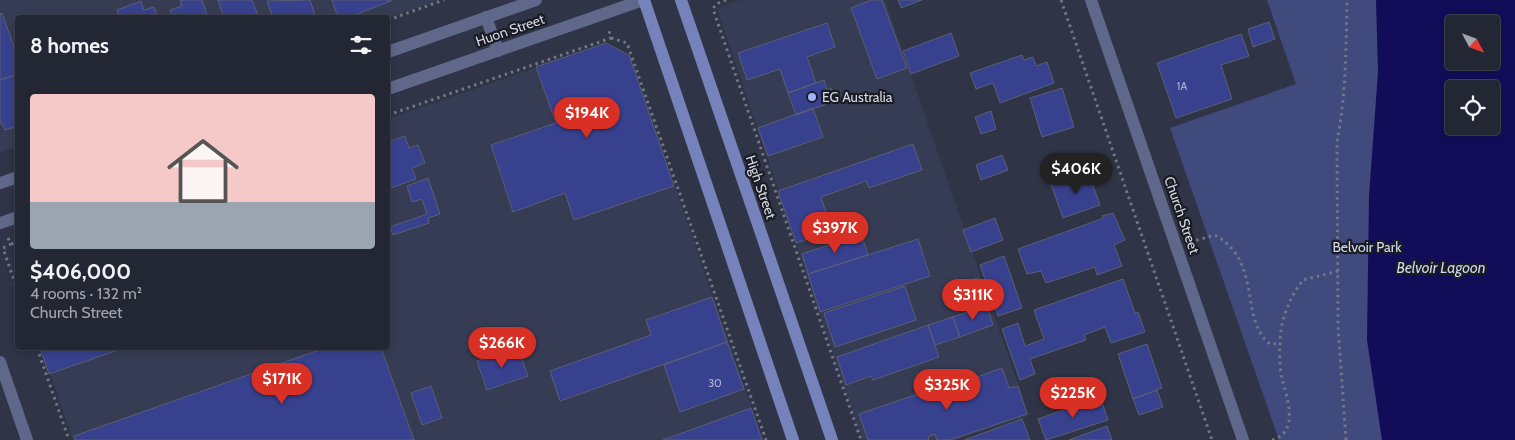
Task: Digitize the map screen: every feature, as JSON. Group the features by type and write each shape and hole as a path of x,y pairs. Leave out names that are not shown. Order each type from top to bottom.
{"main road":[{"path":"643,0 793,440"},
{"name":"High Street","path":"681,0 832,440"}],"street":[{"name":"Huon Street","path":"390,51 536,0"},
{"name":"Huon Street","path":"390,88 643,0"},
{"name":"Church Street","path":"1091,0 1178,247 1243,440"},
{"path":"486,17 498,51"},
{"path":"0,183 15,178"},
{"path":"1,222 15,218"},
{"path":"0,362 27,440"}],"path":[{"path":"390,19 444,0"},
{"path":"725,0 716,4 713,9 862,440"},
{"path":"1061,0 1212,440"},
{"path":"1346,440 1338,325 1337,142 1342,115 1345,75 1347,0"},
{"path":"604,14 611,38"},
{"path":"390,114 611,38 627,43 766,440"},
{"path":"1,222 11,244"},
{"path":"1178,247 1215,235 1231,247 1244,266 1260,333 1270,344 1280,343"},
{"path":"15,243 3,248 15,283"},
{"path":"1272,440 1278,438 1284,431 1289,423 1290,416 1288,398 1282,377 1280,343 1285,310 1303,280 1338,272"},
{"path":"38,350 69,440"}],"shaded area":[{"path":"0,0 440,0 390,17 390,15 15,15 15,148 0,153"},
{"path":"741,0 885,0 1029,416 955,440 862,440 717,8"},
{"path":"606,43 629,55 763,440 73,440 42,350 390,350 390,118"}],"green space":[{"name":"Belvoir Park","path":"1267,0 1515,0 1515,440 1279,440 1170,128 1296,84"}],"water":[{"name":"Belvoir Lagoon","path":"1376,0 1515,0 1515,440 1382,440 1367,340 1369,196 1378,72"}],"building":[{"path":"180,0 202,0 207,15 171,15 170,10 182,6"},
{"path":"218,0 252,0 258,15 223,15"},
{"path":"310,0 315,15 272,15 267,1"},
{"path":"332,0 391,0 355,15 337,15"},
{"path":"871,0 882,0 907,68 877,79 851,8"},
{"path":"898,0 922,0 901,8"},
{"path":"141,1 144,10 154,7 157,15 119,15 117,10"},
{"path":"2,13 15,50 15,75 0,80 0,14"},
{"path":"1269,22 1275,39 1253,47 1248,29"},
{"path":"827,23 835,47 807,57 816,83 788,93 780,69 747,80 738,53"},
{"path":"951,33 959,56 911,74 903,51"},
{"path":"1241,34 1249,56 1221,65 1232,99 1176,118 1157,63"},
{"path":"606,43 629,55 674,186 574,220 565,193 513,212 491,145 556,123 536,67"},
{"path":"1022,55 1024,60 1033,57 1036,66 1047,62 1054,83 1000,103 993,83 976,89 970,73"},
{"path":"15,75 15,127 5,130 2,123 0,124 0,80"},
{"name":"EG Australia","path":"824,80 827,90 831,88 835,101 796,115 788,93"},
{"path":"1062,88 1074,127 1042,137 1030,98"},
{"path":"813,108 823,137 768,156 758,128"},
{"path":"991,111 996,129 981,134 975,117"},
{"path":"405,136 409,148 418,145 425,163 412,168 416,179 390,188 390,141"},
{"path":"913,144 922,170 869,188 866,181 821,197 832,231 796,243 778,191"},
{"path":"1002,155 1008,170 981,180 976,165"},
{"path":"1088,171 1100,205 1063,218 1051,184"},
{"path":"428,178 440,214 428,218 429,223 393,235 390,227 427,214 422,199 412,202 407,186"},
{"path":"1113,213 1125,240 1114,245 1122,266 1097,275 1095,267 1046,283 1041,271 1027,274 1018,249"},
{"path":"995,218 1003,240 971,252 963,230"},
{"path":"861,234 868,255 808,274 802,254"},
{"path":"918,239 930,276 820,312 808,274"},
{"path":"1004,256 1022,308 998,316 980,265"},
{"path":"978,278 986,303 973,308 964,282"},
{"path":"1123,279 1135,313 1138,312 1145,332 1111,343 1105,327 1084,335 1086,340 1030,359 1035,374 1020,380 1002,329 1018,323 1025,346 1044,339 1034,310"},
{"path":"905,286 916,320 835,347 824,313"},
{"path":"712,297 727,342 560,401 550,371 651,335 646,320"},
{"path":"987,306 993,325 960,337 953,317"},
{"path":"953,317 960,337 935,345 928,325"},
{"path":"928,325 939,357 873,380 871,376 846,385 837,357"},
{"path":"727,342 744,389 680,412 664,365"},
{"path":"1147,344 1162,388 1133,399 1118,354"},
{"path":"518,348 528,376 487,390 477,361"},
{"path":"41,350 118,350 49,374"},
{"path":"319,350 382,350 414,440 75,440 74,436"},
{"path":"1002,368 1009,388 1018,386 1027,414 950,440 937,440 935,434 928,437 929,440 868,440 859,414 956,381 957,384"},
{"path":"431,386 442,418 422,425 411,393"},
{"path":"1157,390 1163,407 1139,415 1133,399"},
{"path":"1100,397 1108,420 1046,440 1038,419"},
{"path":"751,408 762,440 663,440"},
{"path":"1022,419 1030,440 964,440"},
{"path":"1107,426 1112,440 1069,440"}],"place":[{"name":"EG Australia","path":"812,97"}]}
